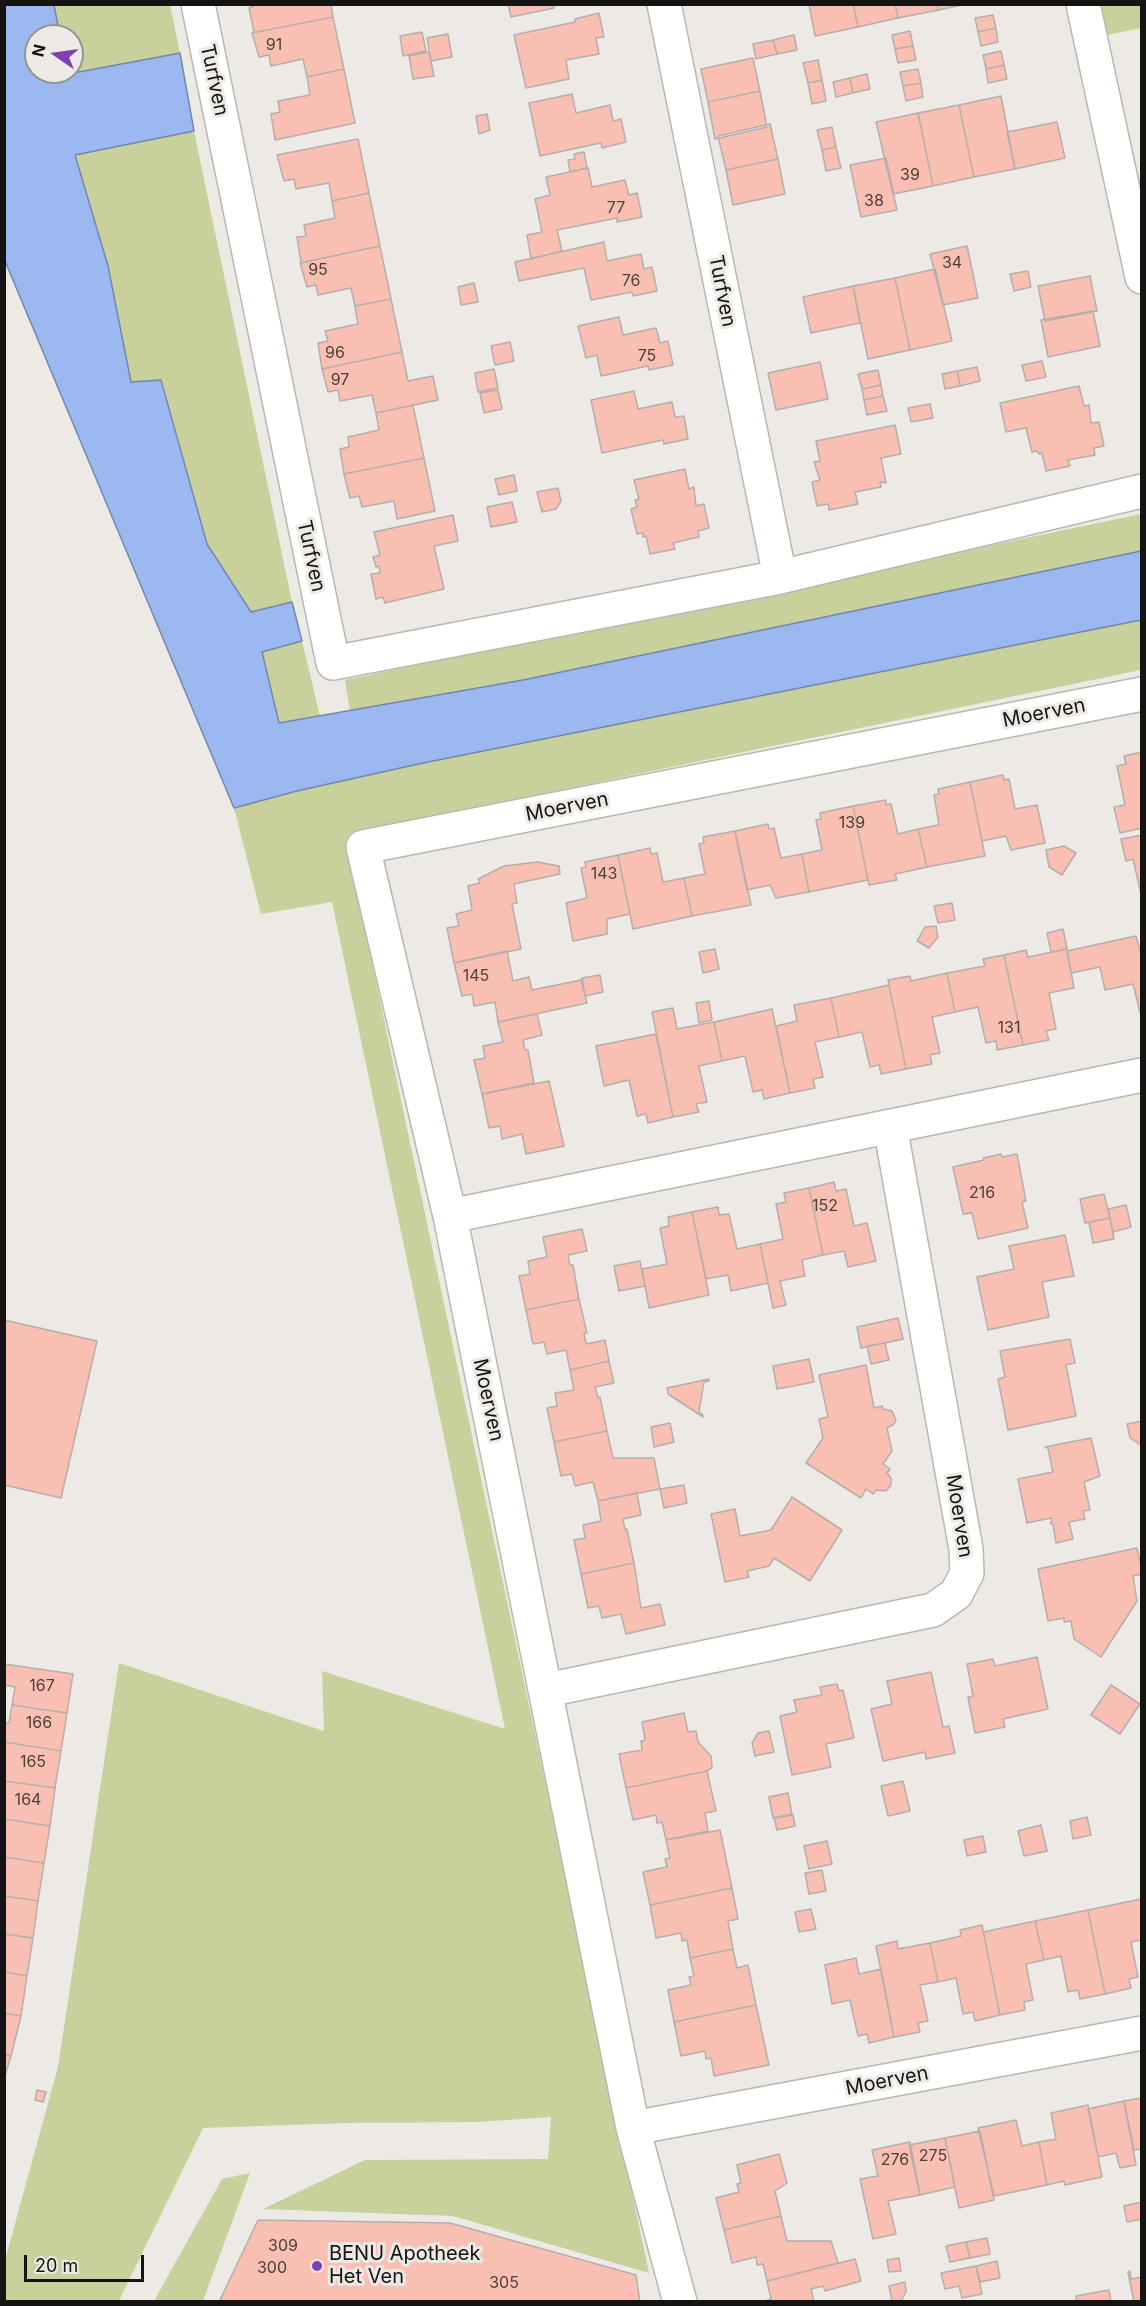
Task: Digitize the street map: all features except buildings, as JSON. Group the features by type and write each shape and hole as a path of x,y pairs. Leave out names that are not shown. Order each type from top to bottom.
{"street":[{"name":"Turfven","path":"198,4 333,663 780,577 1142,491"},
{"name":"Turfven","path":"664,4 780,577"},
{"path":"1083,4 1142,277"},
{"name":"Moerven","path":"680,2301 633,2128 547,1690 450,1216 363,848 1142,694"},
{"path":"450,1216 1142,1075"},
{"name":"Moerven","path":"547,1690 933,1610 956,1594 967,1573 966,1549 890,1126"},
{"name":"Moerven","path":"633,2128 1142,2033"}],"green space":[{"path":"54,5 170,5 180,53 84,71 84,24 58,24"},
{"path":"1101,5 1141,5 1141,28 1107,35"},
{"path":"194,131 292,602 251,612 207,544 162,380 131,382 108,266 75,155"},
{"path":"1141,514 1141,551 523,680 350,711 345,680"},
{"path":"1141,620 1141,670 410,821 383,830 360,906 649,2273 453,2216 263,2209 365,2160 548,2159 551,2117 478,2122 346,2123 203,2128 119,2301 5,2302 5,2260 58,2067 119,1663 324,1731 322,1671 505,1729 332,902 261,914 234,808 297,791 423,763"},
{"path":"302,641 320,716 279,723 261,652"},
{"path":"250,2173 203,2301 154,2301 222,2179"}],"water":[{"path":"5,4 54,5 58,24 24,24 24,84 84,84 84,71 180,53 194,131 75,155 108,266 131,382 161,380 207,544 251,612 292,602 302,641 262,652 279,723 523,680 1141,551 1141,620 423,763 297,791 234,808 5,261"}],"place":[{"name":"BENU Apotheek Het Ven","path":"317,2266"}]}
